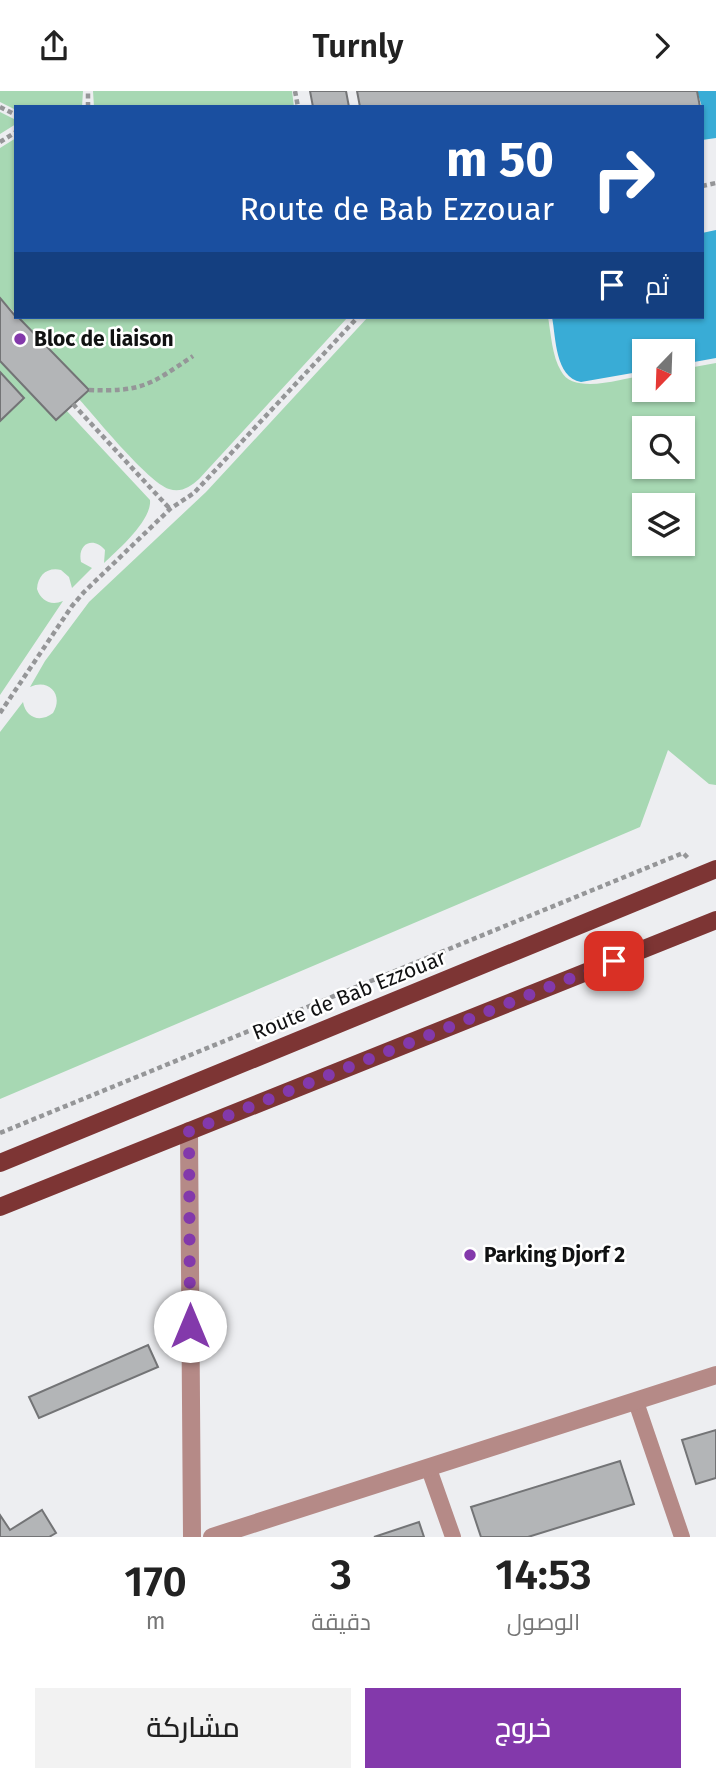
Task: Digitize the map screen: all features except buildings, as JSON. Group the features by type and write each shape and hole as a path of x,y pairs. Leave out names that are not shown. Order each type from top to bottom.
{"main road":[{"name":"Route de Bab Ezzouar","path":"0,1163 710,872"},
{"path":"0,1207 716,920"}],"street":[{"path":"189,1131 192,1537"},
{"path":"212,1537 716,1375"}],"lane":[{"path":"636,1402 682,1537"},
{"path":"429,1469 453,1537"}],"path":[{"path":"0,713 72,606 170,509 194,493 356,319"},
{"path":"89,390 129,390 145,386 193,356"},
{"path":"73,404 170,509"},
{"path":"0,1133 682,853 710,872"}],"green space":[{"path":"0,91 83,91 82,105 14,105 14,109 0,102"},
{"path":"93,91 292,91 294,105 94,105"},
{"path":"0,112 14,119 14,125 0,134"},
{"path":"14,139 14,312 0,298 0,148"},
{"path":"20,319 346,319 199,479 181,490 169,489 160,484 122,449 79,399 88,390"},
{"path":"366,319 548,319 558,365 567,378 587,384 632,378 632,403 695,403 695,367 716,363 716,785 709,784 668,750 640,827 0,1099 0,732 23,702 27,712 34,717 43,718 53,713 57,700 53,690 43,685 30,687 45,661 89,602 206,492"},
{"path":"0,361 56,419 66,410 150,500 146,516 140,525 104,563 105,550 100,546 91,543 84,547 80,556 81,562 92,568 72,588 69,577 61,570 51,570 41,576 37,589 41,597 51,603 63,601 0,695 0,421 24,398 0,372"}],"water":[{"path":"697,91 716,91 716,138 704,140 704,105 701,105"},
{"path":"716,230 716,358 695,362 695,339 632,339 632,373 581,382 572,379 561,365 552,319 704,319 704,233"}],"place":[{"name":"Bloc de liaison","path":"20,339"},
{"name":"Parking Djorf 2","path":"470,1255"}],"route":[{"path":"190,1326 189,1131 614,961"}]}
